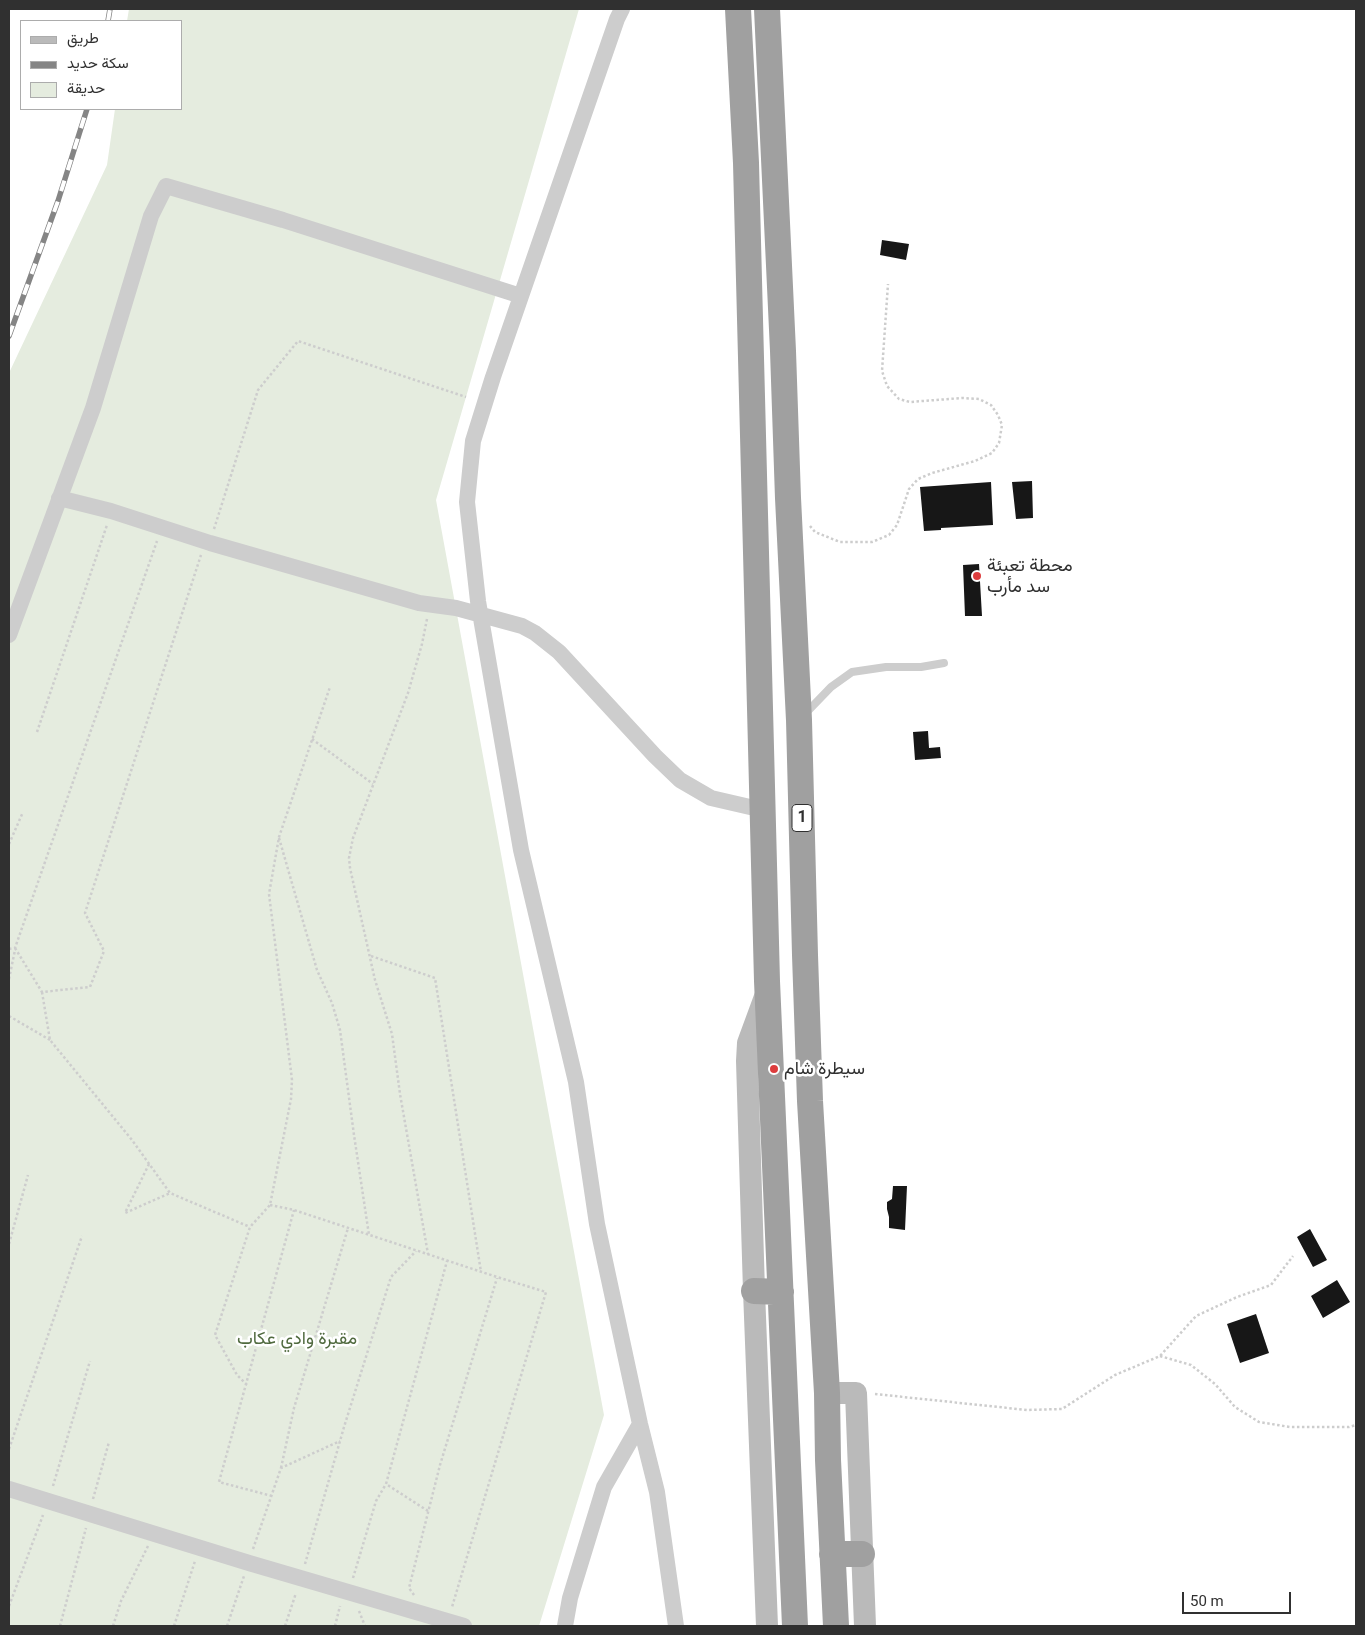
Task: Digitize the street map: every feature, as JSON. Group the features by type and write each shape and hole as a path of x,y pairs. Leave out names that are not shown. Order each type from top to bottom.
{"highway":[{"path":"738,9 746,163 768,981 795,1626"},
{"name":"1","path":"767,9 799,720 809,1072 827,1393 836,1626"},
{"path":"754,1291 781,1292"},
{"path":"786,1394 827,1393"},
{"path":"832,1554 862,1554"}],"main road":[{"path":"767,1626 747,1061 748,1043 763,1004 768,981"},
{"path":"827,1393 856,1393 865,1626"}],"street":[{"path":"622,9 493,376 474,441 467,502 481,615 520,850 576,1082 597,1224 640,1424 657,1492 676,1626"},
{"path":"9,635 93,408 151,216 166,186 283,220 521,296"},
{"path":"59,498 111,511 208,542 428,606 456,608 522,626 548,642 559,652 667,769 680,780 712,798 763,810"},
{"path":"565,1626 570,1598 604,1487 640,1424"},
{"path":"9,1489 249,1563 464,1626"}],"lane":[{"path":"799,720 831,687 852,672 886,667 921,667 944,663"}],"path":[{"path":"810,526 815,532 840,542 872,542 889,535 897,525 910,489 918,479 932,473 975,461 992,453 999,443 1002,426 991,405 979,399 962,398 910,402 899,399 887,386 882,370 888,284"},
{"path":"42,992 90,986 104,951 85,913 258,390 298,341 466,397"},
{"path":"37,732 111,511"},
{"path":"9,979 15,948 161,527"},
{"path":"428,606 422,644 408,693 353,838 349,858 376,980 392,1034 400,1094 428,1254"},
{"path":"247,1385 237,1375 215,1336 250,1227 270,1204 291,1099 292,1080 269,894 279,837 330,687"},
{"path":"312,739 373,784"},
{"path":"9,844 23,812"},
{"path":"279,837 317,970 332,1003 340,1030 369,1235"},
{"path":"9,949 15,948"},
{"path":"15,948 42,992 50,1040"},
{"path":"371,956 435,978 481,1272"},
{"path":"9,1016 50,1040 132,1140 170,1193 250,1227"},
{"path":"149,1164 125,1212 170,1193"},
{"path":"9,1244 28,1176"},
{"path":"270,1204 294,1210 546,1292 448,1621"},
{"path":"272,1496 219,1482 294,1210"},
{"path":"227,1626 281,1468 294,1408 348,1228"},
{"path":"9,1449 82,1236"},
{"path":"285,1626 391,1278 416,1251"},
{"path":"856,1393 1027,1410 1062,1409 1115,1375 1160,1356 1196,1316 1237,1296 1271,1285 1292,1256"},
{"path":"349,1592 376,1502 386,1484 447,1261"},
{"path":"427,1615 409,1588 440,1464 498,1277"},
{"path":"1160,1356 1191,1365 1214,1384 1235,1407 1259,1422 1290,1427 1348,1427 1356,1425"},
{"path":"9,1606 48,1501 90,1361"},
{"path":"281,1468 340,1441"},
{"path":"60,1626 108,1442"},
{"path":"386,1484 428,1511"},
{"path":"113,1626 121,1601 154,1534"},
{"path":"174,1626 200,1548"}],"green space":[{"name":"مقبرة وادي عكاب","path":"129,9 579,9 436,500 604,1415 539,1626 9,1626 9,373 107,165 115,110 182,110 182,20 127,20"}],"building":[{"path":"882,240 909,244 906,260 880,255"},
{"path":"1032,481 1033,518 1016,519 1012,482"},
{"path":"991,482 993,525 941,528 941,530 924,531 920,487"},
{"path":"979,564 982,616 965,616 963,565"},
{"path":"928,731 929,748 940,747 941,758 915,760 913,732"},
{"path":"893,1186 907,1186 905,1230 889,1228 887,1202 892,1199"},
{"path":"1310,1229 1327,1260 1313,1267 1297,1237"},
{"path":"1337,1280 1350,1302 1323,1318 1311,1296"},
{"path":"1256,1314 1269,1353 1240,1363 1227,1324"}],"railway":[{"path":"108,20 110,9"},
{"path":"9,336 58,201 87,110"}],"place":[{"name":"محطة تعبئة سد مأرب","path":"977,576"},
{"name":"سيطرة شام","path":"774,1069"}]}
